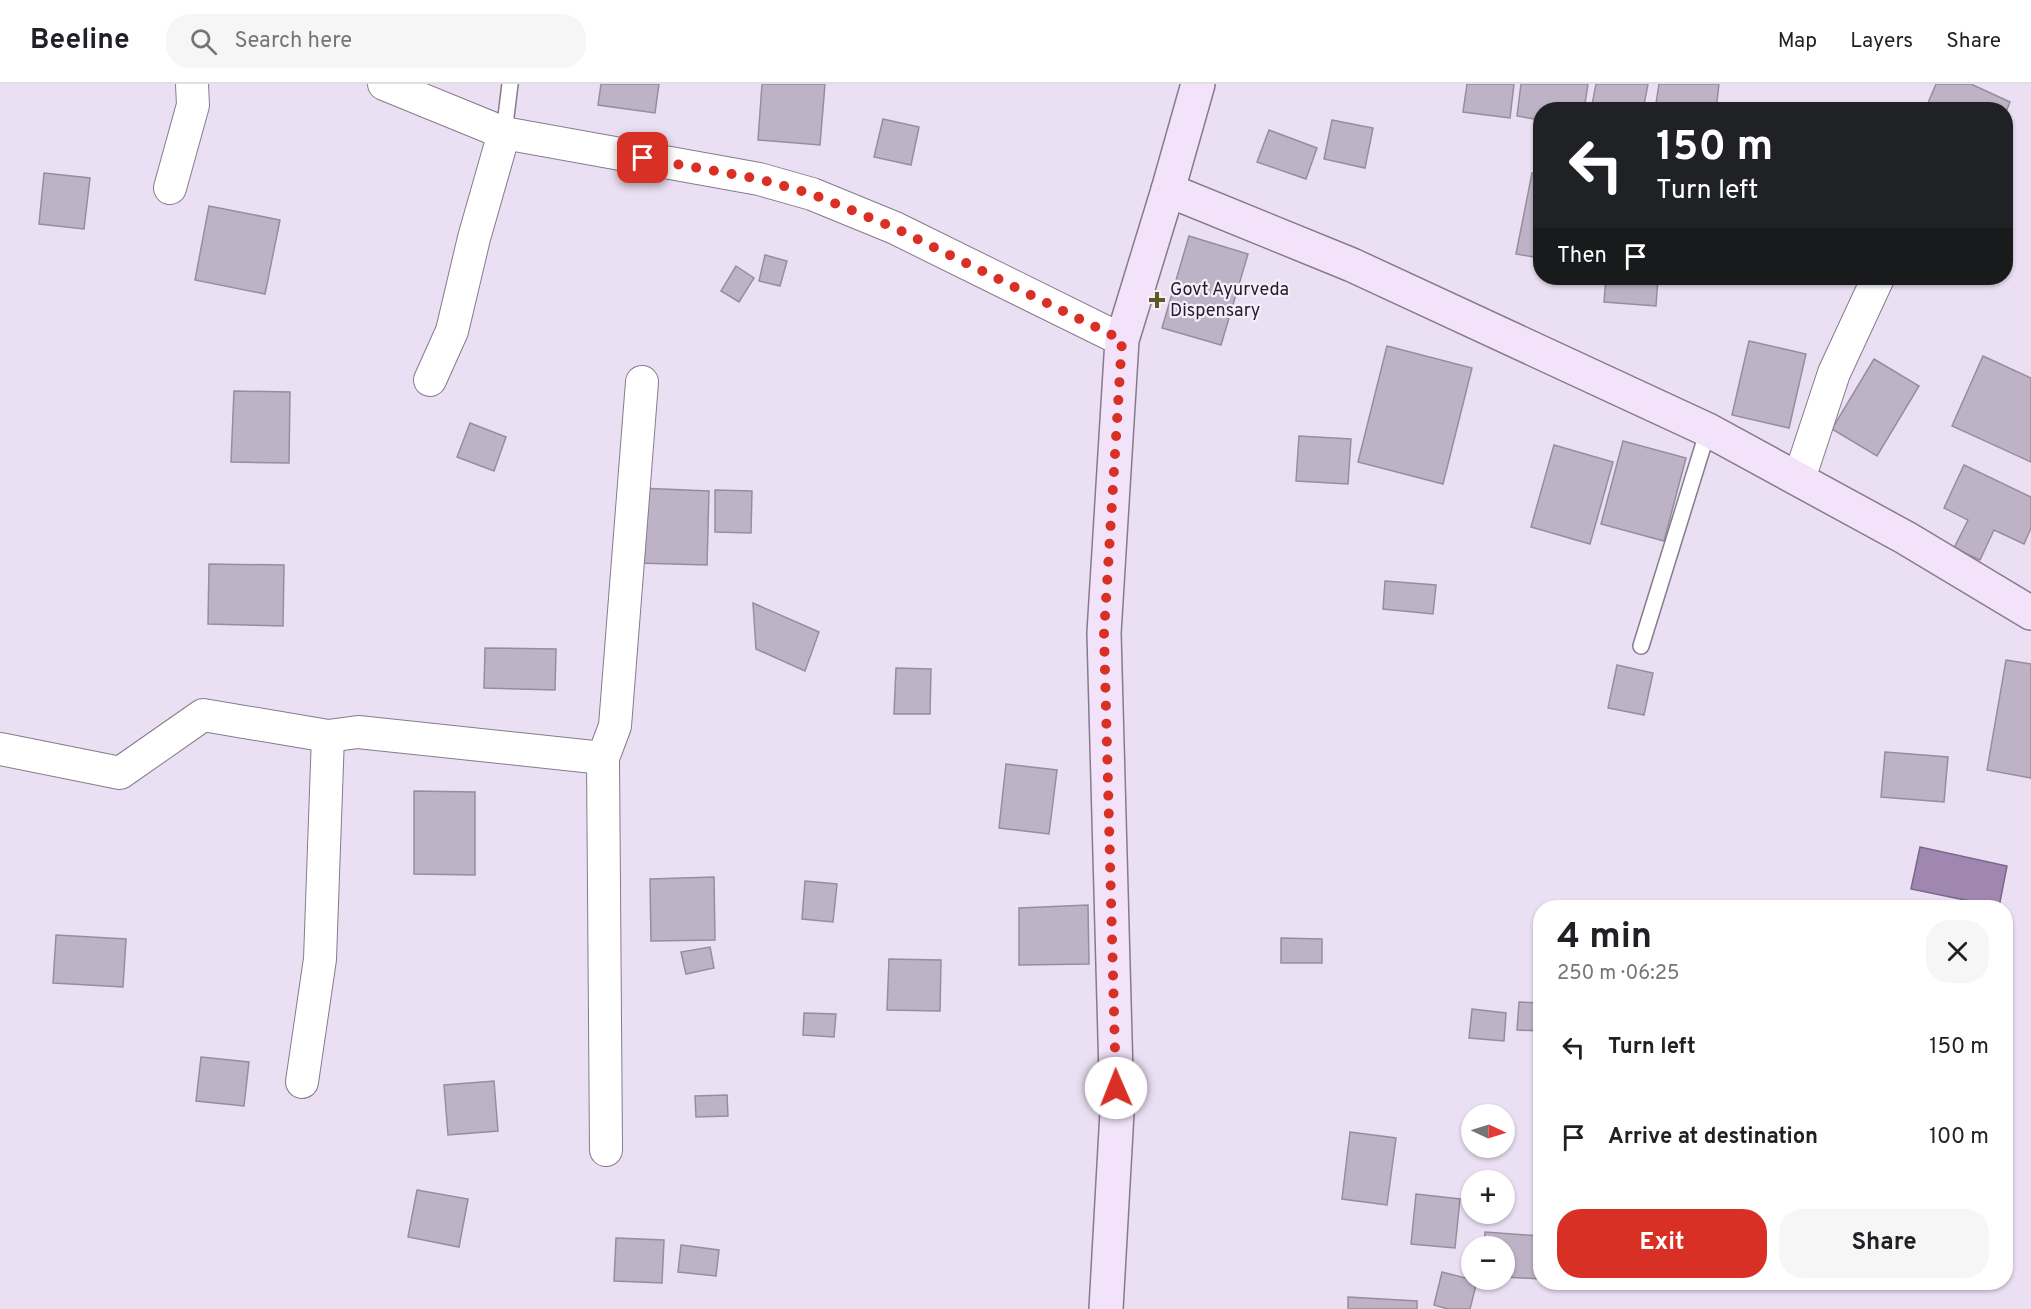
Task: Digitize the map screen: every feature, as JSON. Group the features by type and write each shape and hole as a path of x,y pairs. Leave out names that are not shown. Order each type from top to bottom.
{"street":[{"path":"170,188 193,105 192,84"},
{"path":"384,84 504,133 759,179 812,194 895,228 1122,340"},
{"path":"1106,1309 1117,1112 1104,633 1122,340 1198,84"},
{"path":"430,380 452,331 474,238 504,133"},
{"path":"1168,190 1352,265 1708,430 1906,538 2031,613"},
{"path":"1799,479 1834,373 1875,285"},
{"path":"606,1150 603,758 615,726 642,382"},
{"path":"0,749 120,773 203,715 328,736 358,732 603,758"},
{"path":"302,1082 320,959 328,736"}],"lane":[{"path":"504,133 510,84"},
{"path":"1641,646 1708,430"}],"shaded area":[{"path":"1920,847 2007,866 2000,900 1965,900 1911,889"}],"building":[{"path":"601,84 659,84 655,113 598,105"},
{"path":"762,84 825,84 820,145 758,140"},
{"path":"1467,84 1514,84 1510,118 1463,112"},
{"path":"1521,84 1588,84 1585,102 1533,102 1533,119 1517,116"},
{"path":"1596,84 1648,84 1645,102 1593,102"},
{"path":"1659,84 1719,84 1717,102 1656,102"},
{"path":"1936,84 1971,84 2010,102 1928,102"},
{"path":"883,119 919,127 911,165 874,157"},
{"path":"1332,120 1373,128 1365,168 1324,159"},
{"path":"1269,130 1317,148 1306,179 1257,162"},
{"path":"44,173 90,178 84,229 39,224"},
{"path":"1532,173 1533,257 1516,254"},
{"path":"209,206 280,220 265,294 195,280"},
{"path":"1189,236 1248,254 1221,345 1162,328"},
{"path":"765,255 787,261 780,286 759,281"},
{"path":"736,266 754,278 739,302 721,291"},
{"path":"1605,285 1658,285 1656,306 1604,302"},
{"path":"1749,341 1806,354 1789,428 1732,415"},
{"path":"1387,346 1472,368 1443,484 1358,462"},
{"path":"1983,356 2031,378 2031,462 1952,426"},
{"path":"1874,359 1919,386 1877,456 1832,429"},
{"path":"234,391 290,392 289,463 231,462"},
{"path":"470,423 506,437 494,471 457,457"},
{"path":"1299,436 1351,439 1348,484 1296,481"},
{"path":"1623,441 1686,458 1664,541 1601,524"},
{"path":"1554,445 1613,462 1590,544 1531,527"},
{"path":"1964,465 2031,497 2031,528 2024,544 1994,530 1980,560 1954,548 1968,520 1944,508"},
{"path":"639,488 709,491 707,565 637,563"},
{"path":"715,490 752,491 751,533 715,532"},
{"path":"209,564 284,565 283,626 208,624"},
{"path":"1385,581 1436,585 1433,614 1383,609"},
{"path":"753,603 819,632 805,671 756,649"},
{"path":"485,648 556,649 555,690 484,688"},
{"path":"2006,660 2031,664 2031,778 1987,770"},
{"path":"1617,665 1653,673 1644,715 1608,708"},
{"path":"896,668 931,669 930,714 894,714"},
{"path":"1885,752 1948,757 1944,802 1881,797"},
{"path":"1006,764 1057,770 1049,834 999,828"},
{"path":"414,791 475,792 475,875 414,874"},
{"path":"714,877 715,940 651,941 650,879"},
{"path":"805,881 837,884 833,922 802,919"},
{"path":"1088,905 1089,964 1019,965 1019,908"},
{"path":"56,935 126,939 123,987 53,983"},
{"path":"1281,938 1322,939 1322,963 1281,963"},
{"path":"710,947 714,968 686,974 681,952"},
{"path":"889,959 941,960 940,1011 887,1010"},
{"path":"1519,1002 1533,1003 1533,1031 1517,1030"},
{"path":"1472,1009 1506,1013 1504,1041 1469,1038"},
{"path":"804,1013 836,1014 834,1037 803,1035"},
{"path":"201,1057 249,1062 244,1106 196,1101"},
{"path":"494,1081 498,1131 448,1135 444,1085"},
{"path":"727,1095 728,1116 696,1117 695,1096"},
{"path":"1350,1132 1396,1138 1387,1205 1342,1199"},
{"path":"417,1190 468,1199 459,1247 408,1237"},
{"path":"1416,1194 1460,1199 1455,1248 1411,1244"},
{"path":"1485,1232 1533,1235 1533,1279 1515,1278 1515,1236 1485,1236"},
{"path":"616,1238 664,1240 662,1283 614,1281"},
{"path":"681,1245 719,1250 716,1276 678,1272"},
{"path":"1442,1272 1461,1277 1461,1290 1475,1290 1470,1309 1448,1309 1434,1305"},
{"path":"1348,1297 1417,1301 1417,1309 1348,1309"}],"place":[{"name":"Govt Ayurveda Dispensary","path":"1157,300"}],"route":[{"path":"643,158 759,179 812,194 895,228 1122,340 1104,633 1116,1088"}]}
